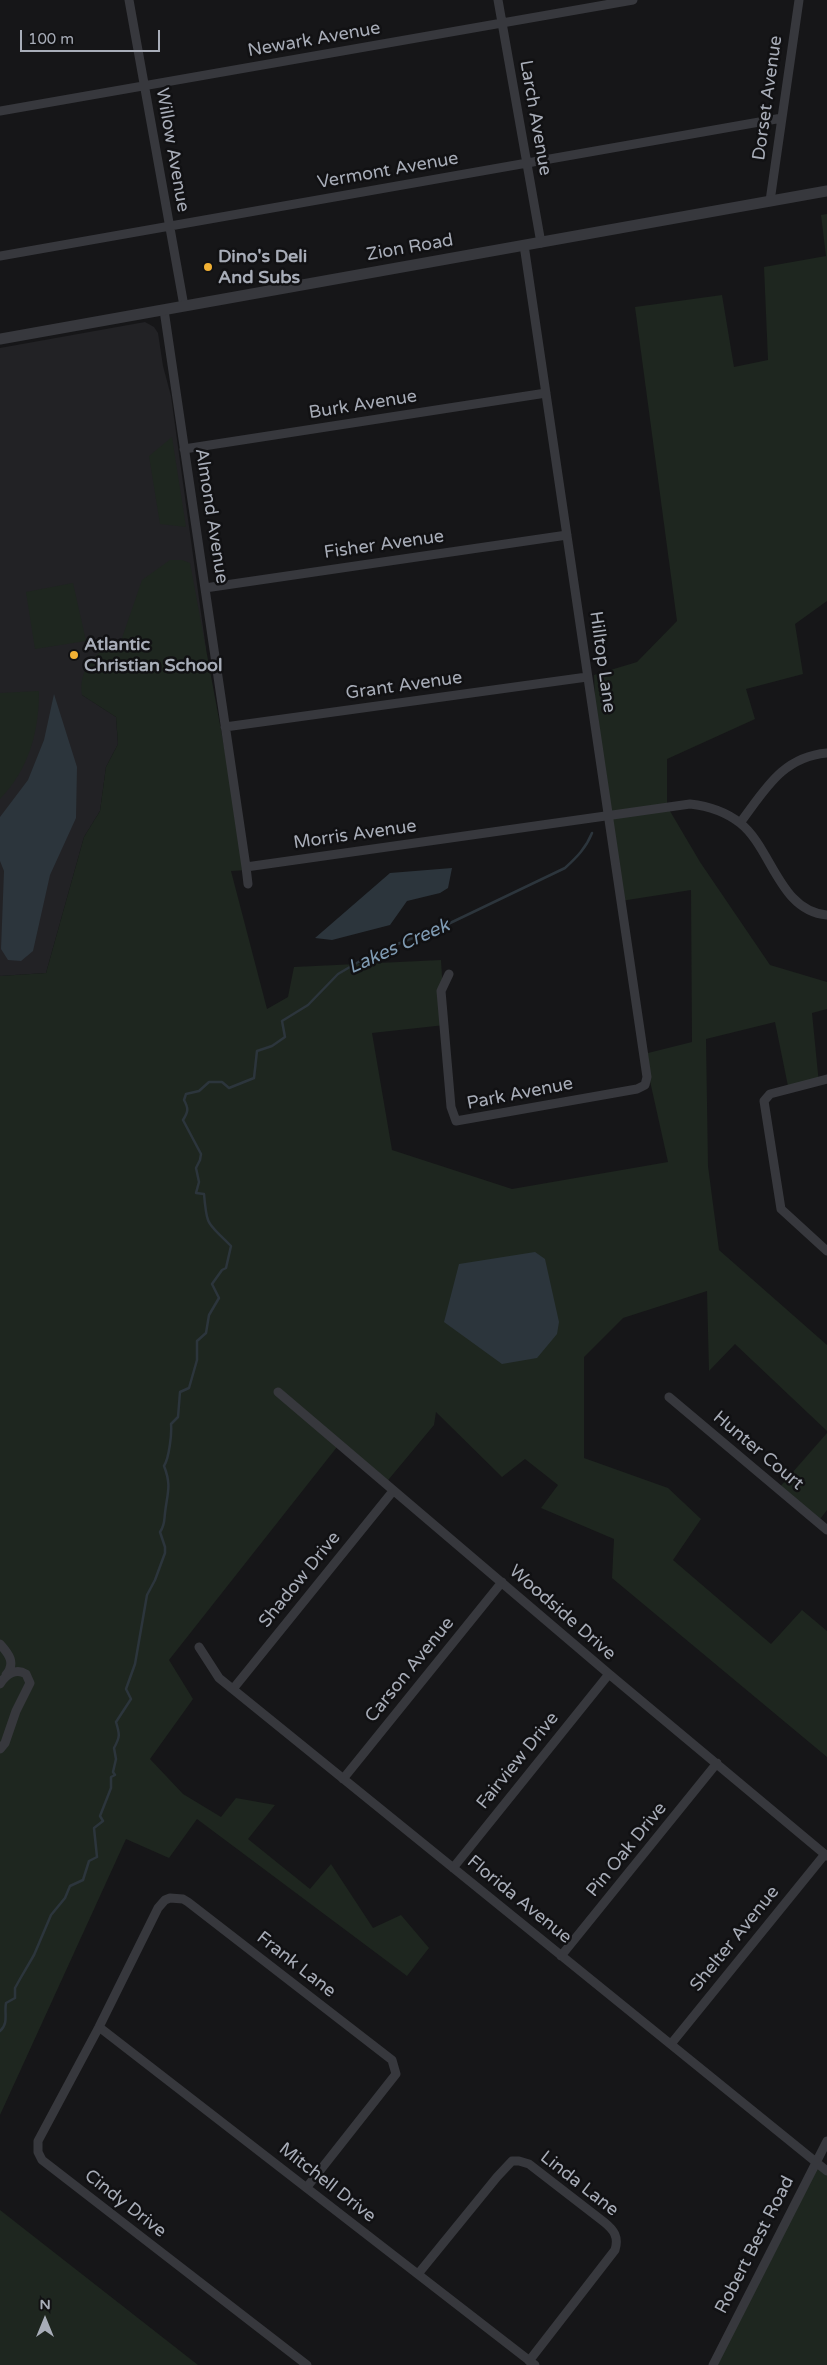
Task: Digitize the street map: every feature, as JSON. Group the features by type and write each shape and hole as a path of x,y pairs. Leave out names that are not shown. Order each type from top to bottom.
{"street":[{"name":"Willow Avenue","path":"129,0 184,306"},
{"name":"Larch Avenue","path":"498,0 541,242"},
{"name":"Newark Avenue","path":"0,112 632,0"},
{"name":"Dorset Avenue","path":"770,201 799,0"},
{"name":"Vermont Avenue","path":"0,256 782,118"},
{"name":"Zion Road","path":"0,339 827,191"},
{"name":"Hilltop Lane","path":"524,245 646,1082"},
{"name":"Almond Avenue","path":"164,310 225,727"},
{"name":"Burk Avenue","path":"184,449 546,393"},
{"name":"Fisher Avenue","path":"205,588 567,535"},
{"name":"Grant Avenue","path":"225,727 587,677"},
{"path":"225,727 248,884"},
{"path":"740,823 784,769 801,758 827,753"},
{"name":"Morris Avenue","path":"246,867 608,814 690,804 712,808 740,823 756,840 784,886 795,900 808,909 827,915"},
{"name":"Park Avenue","path":"449,974 441,991 451,1106 456,1121 637,1089 646,1082"},
{"path":"827,1079 773,1093 765,1098 781,1209 827,1251"},
{"name":"Woodside Drive","path":"278,1392 609,1674 826,1855"},
{"name":"Hunter Court","path":"669,1397 827,1530"},
{"name":"Shadow Drive","path":"233,1689 393,1491"},
{"name":"Carson Avenue","path":"343,1779 502,1582"},
{"path":"0,1644 11,1660 12,1667 2,1680"},
{"name":"Florida Avenue","path":"198,1647 219,1678 827,2171"},
{"path":"0,1749 5,1743 16,1711 30,1683 28,1675 24,1672 15,1672 2,1680"},
{"name":"Fairview Drive","path":"452,1868 609,1674"},
{"name":"Pin Oak Drive","path":"561,1956 717,1763"},
{"name":"Shelter Avenue","path":"671,2044 826,1855"},
{"name":"Frank Lane","path":"99,2027 158,1908 165,1900 176,1897 188,1902 392,2060 396,2074 307,2187"},
{"name":"Mitchell Drive","path":"99,2027 532,2363"},
{"name":"Cindy Drive","path":"99,2027 38,2141 38,2152 42,2160 307,2365"},
{"name":"Robert Best Road","path":"713,2365 827,2141"},
{"name":"Linda Lane","path":"418,2274 496,2177 512,2162 520,2161 529,2164 597,2216 614,2230 617,2238 615,2250 532,2363"}],"shaded area":[{"path":"827,214 827,601 795,624 803,674 746,689 755,719 667,759 667,806 700,862 770,965 827,982 827,1009 812,1013 819,1084 789,1091 775,1022 706,1039 708,1166 719,1250 827,1345 827,1431 735,1344 709,1371 707,1291 623,1318 584,1357 584,1458 668,1488 701,1519 673,1560 771,1644 802,1610 827,1631 827,1757 612,1578 614,1539 541,1508 558,1485 525,1459 502,1477 436,1412 434,1425 384,1485 337,1447 169,1660 193,1699 150,1759 183,1794 221,1817 236,1798 275,1805 248,1839 310,1889 331,1864 373,1928 401,1915 429,1948 407,1976 197,1819 169,1858 126,1839 0,2115 0,976 46,973 84,837 100,811 106,767 118,744 116,717 82,695 83,676 93,658 121,641 142,580 170,560 182,560 190,563 247,870 231,871 267,1009 288,997 294,967 441,960 445,1025 372,1033 392,1150 512,1189 668,1162 644,1054 692,1042 691,890 621,901 596,726 594,675 637,662 677,621 635,307 722,295 734,367 768,360 764,267 826,256 821,215"},
{"name":"Atlantic Christian School","path":"145,322 154,327 158,333 163,366 171,396 206,649 82,695 116,717 118,744 106,767 100,811 84,837 46,973 0,976 0,348"},
{"path":"172,437 186,527 160,524 149,456"},
{"path":"73,583 86,641 35,649 26,592"},
{"path":"39,691 37,721 30,749 18,775 0,799 0,693"},
{"path":"54,694 77,767 76,818 50,875 33,951 21,961 8,960 1,949 4,871 0,861 0,817 28,780 44,740"},
{"path":"452,868 448,888 440,893 407,901 390,925 332,940 315,938 390,873"},
{"path":"535,1252 545,1259 559,1322 557,1334 537,1358 502,1364 444,1322 459,1264"},
{"path":"827,1433 827,1510 817,1523 778,1489"},
{"path":"818,2164 827,2172 827,2365 715,2365"},
{"path":"0,2210 198,2365 0,2365"}],"waterway":[{"name":"Lakes Creek","path":"0,2031 5,2021 6,2003 15,1998 15,1988 34,1955 51,1915 65,1898 70,1886 83,1880 89,1861 97,1857 94,1828 103,1821 100,1816 111,1788 111,1777 115,1775 113,1772 116,1759 114,1748 119,1736 116,1722 131,1699 126,1689 135,1664 147,1595 165,1553 160,1532 164,1523 168,1490 168,1479 164,1466 170,1446 171,1424 178,1417 180,1392 189,1388 197,1360 197,1341 206,1333 209,1315 219,1298 212,1284 222,1270 226,1268 231,1246 210,1224 206,1214 204,1194 196,1193 199,1182 196,1168 201,1154 183,1120 187,1110 184,1100 186,1094 199,1091 209,1082 222,1082 229,1088 254,1078 257,1051 272,1046 285,1037 282,1021 308,1005 338,974 372,954 446,925 565,868 581,852 592,833"}],"place":[{"name":"Dino's Deli And Subs","path":"208,267"},
{"name":"Atlantic Christian School","path":"74,655"}]}
